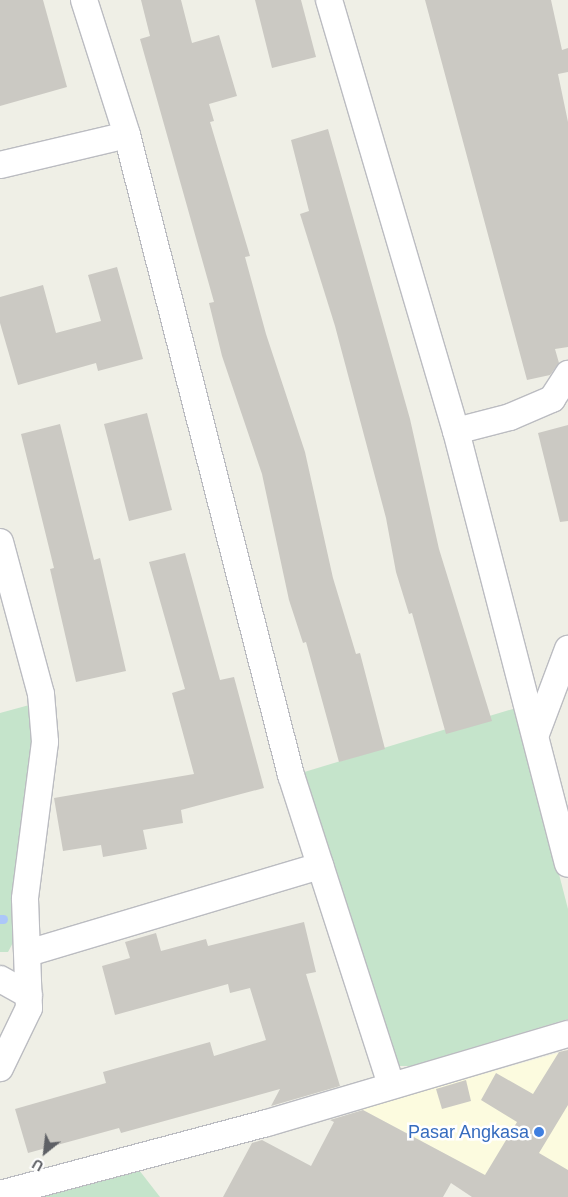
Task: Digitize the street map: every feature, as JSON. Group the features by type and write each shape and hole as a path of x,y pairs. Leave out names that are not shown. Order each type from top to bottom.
{"street":[{"path":"84,0 127,135 290,775 391,1084"},
{"path":"329,0 456,431 516,674 536,734 568,864"},
{"path":"0,165 127,135"},
{"path":"456,431 510,417 552,399 568,374"},
{"path":"0,542 44,717 25,899 29,995 26,1020 0,1068"},
{"path":"536,734 568,649"},
{"path":"28,952 320,866"},
{"path":"0,979 29,995"},
{"path":"0,1194 267,1124 391,1084 568,1034"}],"shaded area":[{"path":"33,704 35,721 15,939 8,952 0,952 0,713"},
{"path":"516,708 568,909 568,1019 411,1066 399,1066 301,773"},
{"path":"568,1050 568,1197 495,1197 462,1163 361,1109"},
{"path":"139,1170 160,1197 21,1197"}],"building":[{"path":"0,0 43,0 67,87 0,106"},
{"path":"141,0 181,0 192,43 219,35 237,96 209,104 214,121 210,122 250,256 245,257 266,334 305,452 333,578 356,654 360,653 385,749 339,762 306,642 303,643 289,600 262,474 222,356 209,303 214,302 140,39 150,36"},
{"path":"255,0 301,0 316,57 272,68"},
{"path":"425,0 551,0 562,50 568,48 568,72 558,74 568,122 568,347 555,349 559,363 550,375 527,380"},
{"path":"328,129 410,419 439,549 492,721 446,734 412,613 409,614 396,572 386,518 335,326 300,214 309,211 291,140"},
{"path":"117,267 143,359 98,371 96,363 18,385 0,323 0,297 43,285 56,333 101,321 88,275"},
{"path":"147,413 172,510 129,521 104,424"},
{"path":"60,424 94,560 100,558 126,671 76,682 50,569 54,568 21,434"},
{"path":"568,425 568,521 560,522 538,433"},
{"path":"185,553 220,680 234,677 264,788 181,810 183,823 143,830 147,849 103,857 101,845 63,851 54,798 194,774 172,693 185,689 149,562"},
{"path":"304,922 316,972 306,974 340,1086 271,1106 280,1089 121,1133 119,1128 28,1153 15,1109 106,1083 103,1072 210,1042 214,1056 266,1040 250,988 230,993 228,984 115,1015 102,966 130,958 125,942 156,933 161,951 206,939 208,946"},
{"path":"568,1050 568,1105 539,1153 568,1170 568,1197 472,1197 451,1183 443,1197 223,1197 252,1143 262,1140 311,1166 334,1122 330,1120 363,1110 485,1175 517,1122 481,1100 496,1073 533,1094 559,1052"},
{"path":"466,1080 471,1101 442,1109 436,1089"}],"place":[{"name":"Pasar Angkasa","path":"539,1132"}]}
